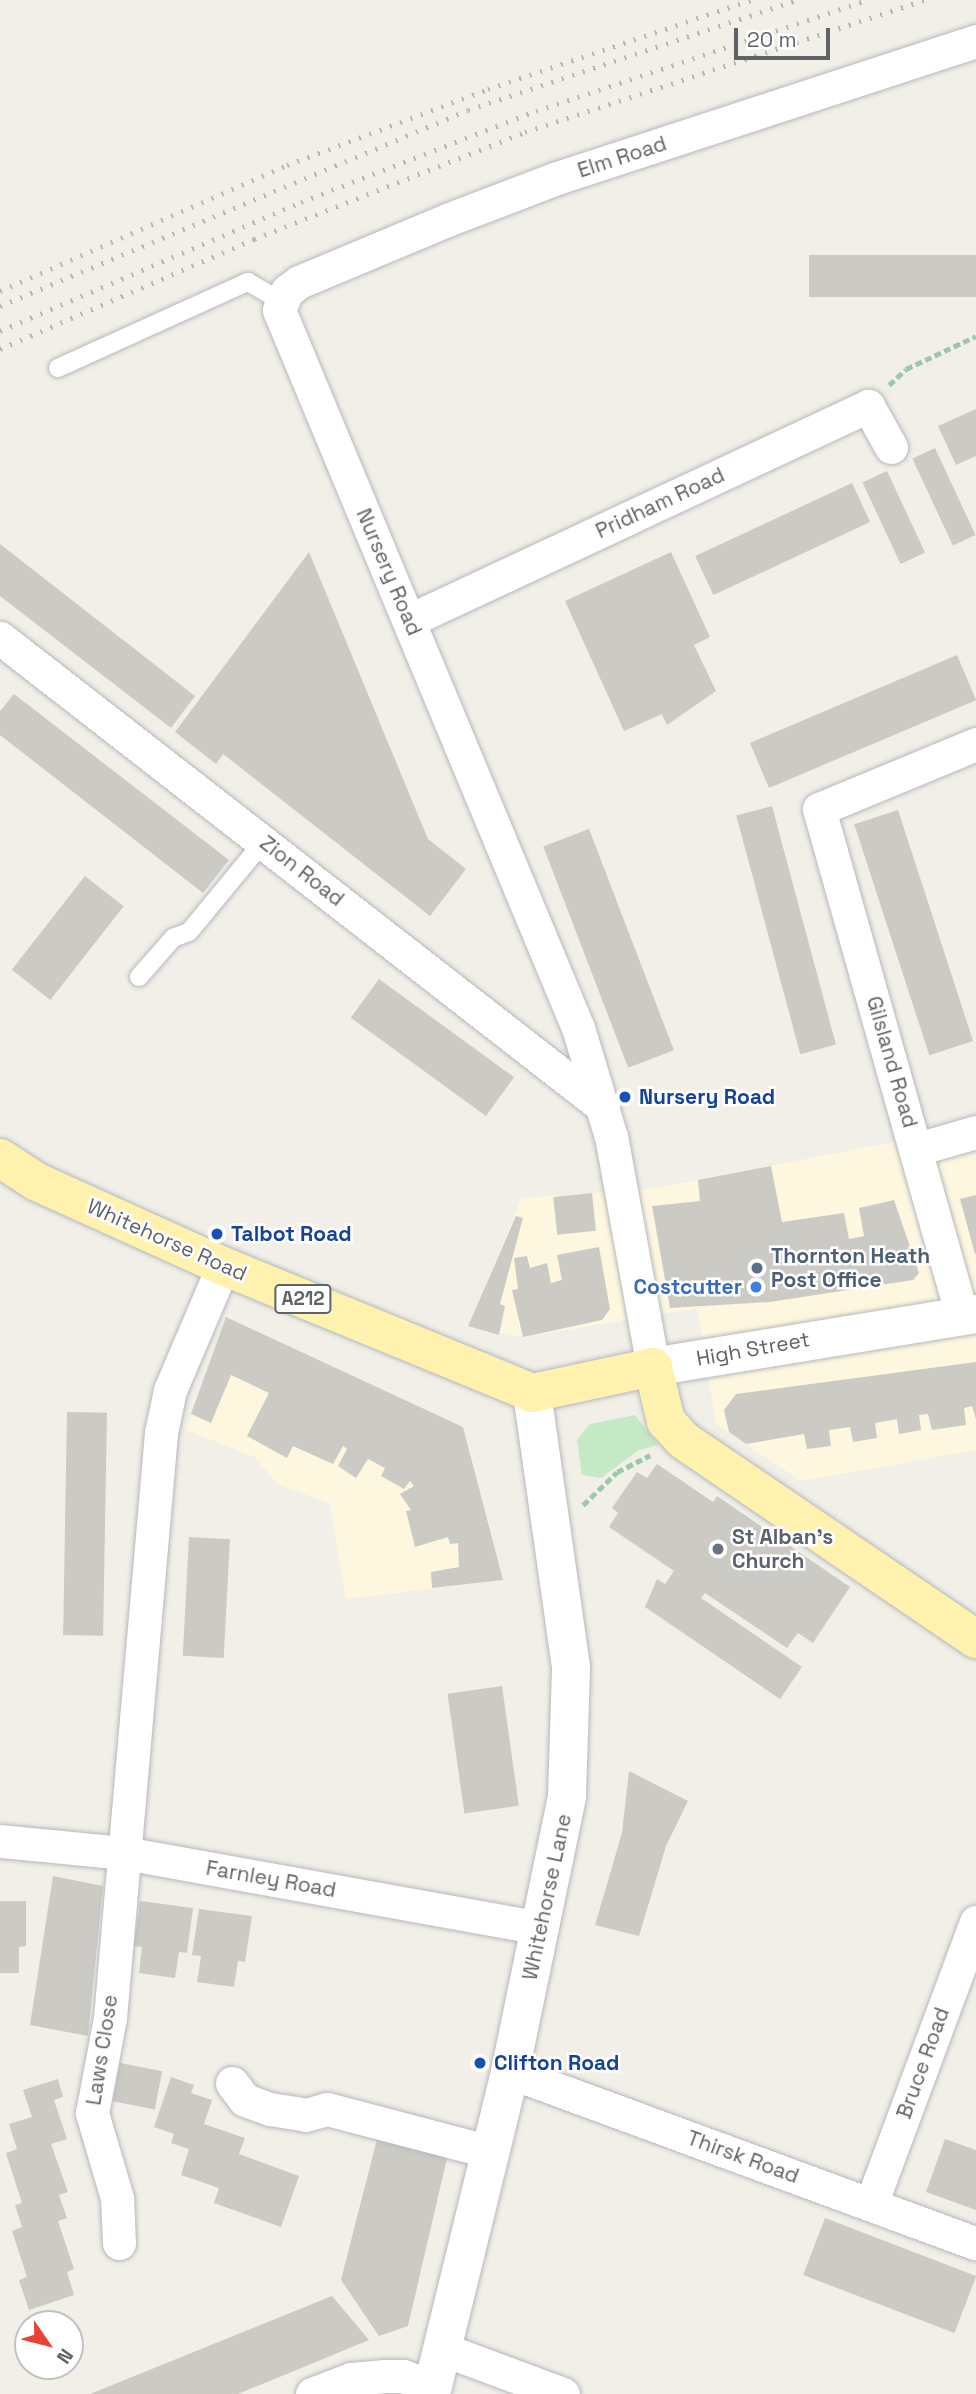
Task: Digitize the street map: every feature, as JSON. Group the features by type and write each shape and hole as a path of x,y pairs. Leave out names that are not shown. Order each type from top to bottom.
{"main road":[{"name":"Whitehorse Road","path":"0,1158 37,1182 223,1265 532,1393"},
{"name":"High Street","path":"532,1393 653,1367 969,1315"},
{"path":"653,1367 666,1421 683,1440 976,1639"},
{"name":"Whitehorse Lane","path":"432,2391 510,2073 567,1796 573,1705 568,1631 532,1393"}],"street":[{"name":"Elm Road","path":"281,301 299,282 557,178 976,41"},
{"name":"Nursery Road","path":"281,301 281,326 410,620 556,967 603,1107 653,1367"},
{"name":"Pridham Road","path":"410,620 868,406"},
{"path":"868,406 891,447"},
{"name":"Zion Road","path":"0,638 13,660 264,841 603,1107"},
{"name":"Gilsland Road","path":"969,1315 917,1149 818,809 976,744"},
{"path":"917,1149 976,1132"},
{"path":"124,1853 161,1433 170,1390 223,1265"},
{"name":"Farnley Road","path":"0,1841 124,1853 541,1928"},
{"name":"Laws Close","path":"119,2243 117,2198 92,2113 110,2018 124,1853"},
{"name":"Bruce Road","path":"871,2204 976,1922"},
{"name":"Thirsk Road","path":"510,2073 976,2244"},
{"path":"232,2083 245,2100 270,2109 306,2115 327,2109 491,2151"},
{"path":"442,2349 563,2394"},
{"path":"312,2394 351,2379 383,2376 403,2376 432,2391"}],"lane":[{"path":"58,368 248,282 281,301"},
{"path":"139,977 173,938 189,932 264,841"}],"path":[{"path":"868,406 906,369 976,336"},
{"path":"579,1510 617,1472 641,1457 665,1451"}],"shaded area":[{"path":"976,1121 976,1450 801,1481 716,1424 697,1308 523,1337 468,1326 522,1198 651,1189 941,1133"},
{"path":"226,1317 463,1427 503,1580 346,1599 330,1503 278,1485 256,1458 186,1430"}],"green space":[{"path":"635,1415 658,1445 639,1450 601,1478 582,1475 577,1440 590,1424"}],"building":[{"path":"809,255 976,255 976,297 809,297"},
{"path":"976,409 976,456 956,465 938,426"},
{"path":"935,448 976,535 953,546 912,459"},
{"path":"887,471 925,553 901,564 863,482"},
{"path":"852,483 870,522 713,595 695,556"},
{"path":"0,544 195,696 171,728 0,596"},
{"path":"309,552 428,839 466,869 430,916 223,754 216,764 175,732"},
{"path":"671,552 710,637 694,645 716,691 667,725 662,714 624,731 565,601"},
{"path":"957,655 976,700 769,788 750,743"},
{"path":"14,694 229,860 203,893 0,735 0,711"},
{"path":"772,806 836,1045 800,1054 736,816"},
{"path":"898,810 973,1041 929,1055 854,824"},
{"path":"589,829 674,1050 628,1068 543,847"},
{"path":"85,876 124,906 50,1000 12,970"},
{"path":"379,979 514,1077 486,1116 351,1018"},
{"path":"771,1166 782,1222 844,1213 849,1239 864,1236 859,1208 894,1200 919,1273 913,1280 770,1302 670,1308 652,1206 700,1201 698,1180"},
{"path":"592,1193 596,1231 557,1235 553,1197"},
{"path":"976,1195 976,1254 975,1254 960,1199"},
{"path":"516,1216 523,1218 500,1304 505,1306 499,1335 468,1326"},
{"path":"599,1247 610,1309 602,1320 523,1337 512,1290 518,1289 514,1258 527,1256 530,1268 547,1263 551,1283 562,1280 557,1255"},
{"path":"226,1317 463,1427 503,1580 432,1588 431,1572 459,1567 458,1543 450,1544 448,1537 415,1547 406,1511 411,1510 400,1494 414,1486 410,1481 404,1489 381,1476 385,1468 368,1459 356,1478 338,1466 347,1449 343,1446 333,1464 293,1446 287,1458 247,1436 269,1393 231,1375 211,1423 191,1414"},
{"path":"976,1362 976,1419 972,1406 964,1408 966,1425 932,1430 928,1414 919,1415 921,1430 899,1434 897,1419 875,1423 877,1438 853,1442 850,1427 829,1430 831,1446 807,1449 804,1434 746,1444 729,1432 724,1410 736,1394"},
{"path":"67,1412 107,1413 103,1636 63,1635"},
{"name":"St Alban's Church","path":"657,1464 713,1502 717,1496 850,1587 813,1643 798,1633 787,1648 705,1593 701,1598 802,1667 780,1699 645,1607 657,1579 665,1584 674,1571 609,1527 618,1513 612,1508 637,1472 647,1478"},
{"path":"189,1537 230,1539 224,1658 183,1656"},
{"path":"502,1686 519,1806 464,1813 448,1694"},
{"path":"629,1771 688,1801 666,1846 639,1936 595,1925 622,1833"},
{"path":"53,1876 103,1886 88,2036 30,2025"},
{"path":"0,1901 26,1901 26,1946 19,1947 19,1973 0,1973"},
{"path":"140,1901 193,1908 187,1953 179,1952 175,1978 139,1973 142,1947 134,1946"},
{"path":"199,1909 252,1916 245,1962 238,1961 234,1987 197,1982 201,1956 192,1955"},
{"path":"120,2063 162,2071 155,2109 113,2101"},
{"path":"171,2077 194,2085 191,2093 212,2100 204,2124 245,2138 239,2154 299,2176 281,2227 214,2203 219,2188 181,2175 189,2149 171,2143 174,2134 154,2127"},
{"path":"58,2079 63,2097 54,2100 67,2139 51,2144 68,2192 59,2195 67,2218 58,2221 74,2269 67,2272 74,2295 29,2310 19,2280 27,2277 12,2231 22,2227 15,2205 22,2203 6,2153 17,2149 9,2124 32,2117 23,2090"},
{"path":"378,2135 448,2154 408,2326 379,2336 341,2280"},
{"path":"945,2139 976,2150 976,2210 926,2192"},
{"path":"825,2218 976,2276 954,2333 803,2275"},
{"path":"332,2296 369,2340 238,2394 90,2394"}],"railway":[{"path":"0,291 287,165 488,89 751,0"},
{"path":"0,306 468,110 797,0"},
{"path":"0,331 301,202 536,111 868,0"},
{"path":"0,349 254,239 525,132 925,0"}],"place":[{"name":"Nursery Road","path":"625,1097"},
{"name":"Talbot Road","path":"217,1234"},
{"name":"Thornton Heath Post Office","path":"757,1268"},
{"name":"Costcutter","path":"756,1287"},
{"name":"St Alban's Church","path":"718,1549"},
{"name":"Clifton Road","path":"480,2063"}]}
